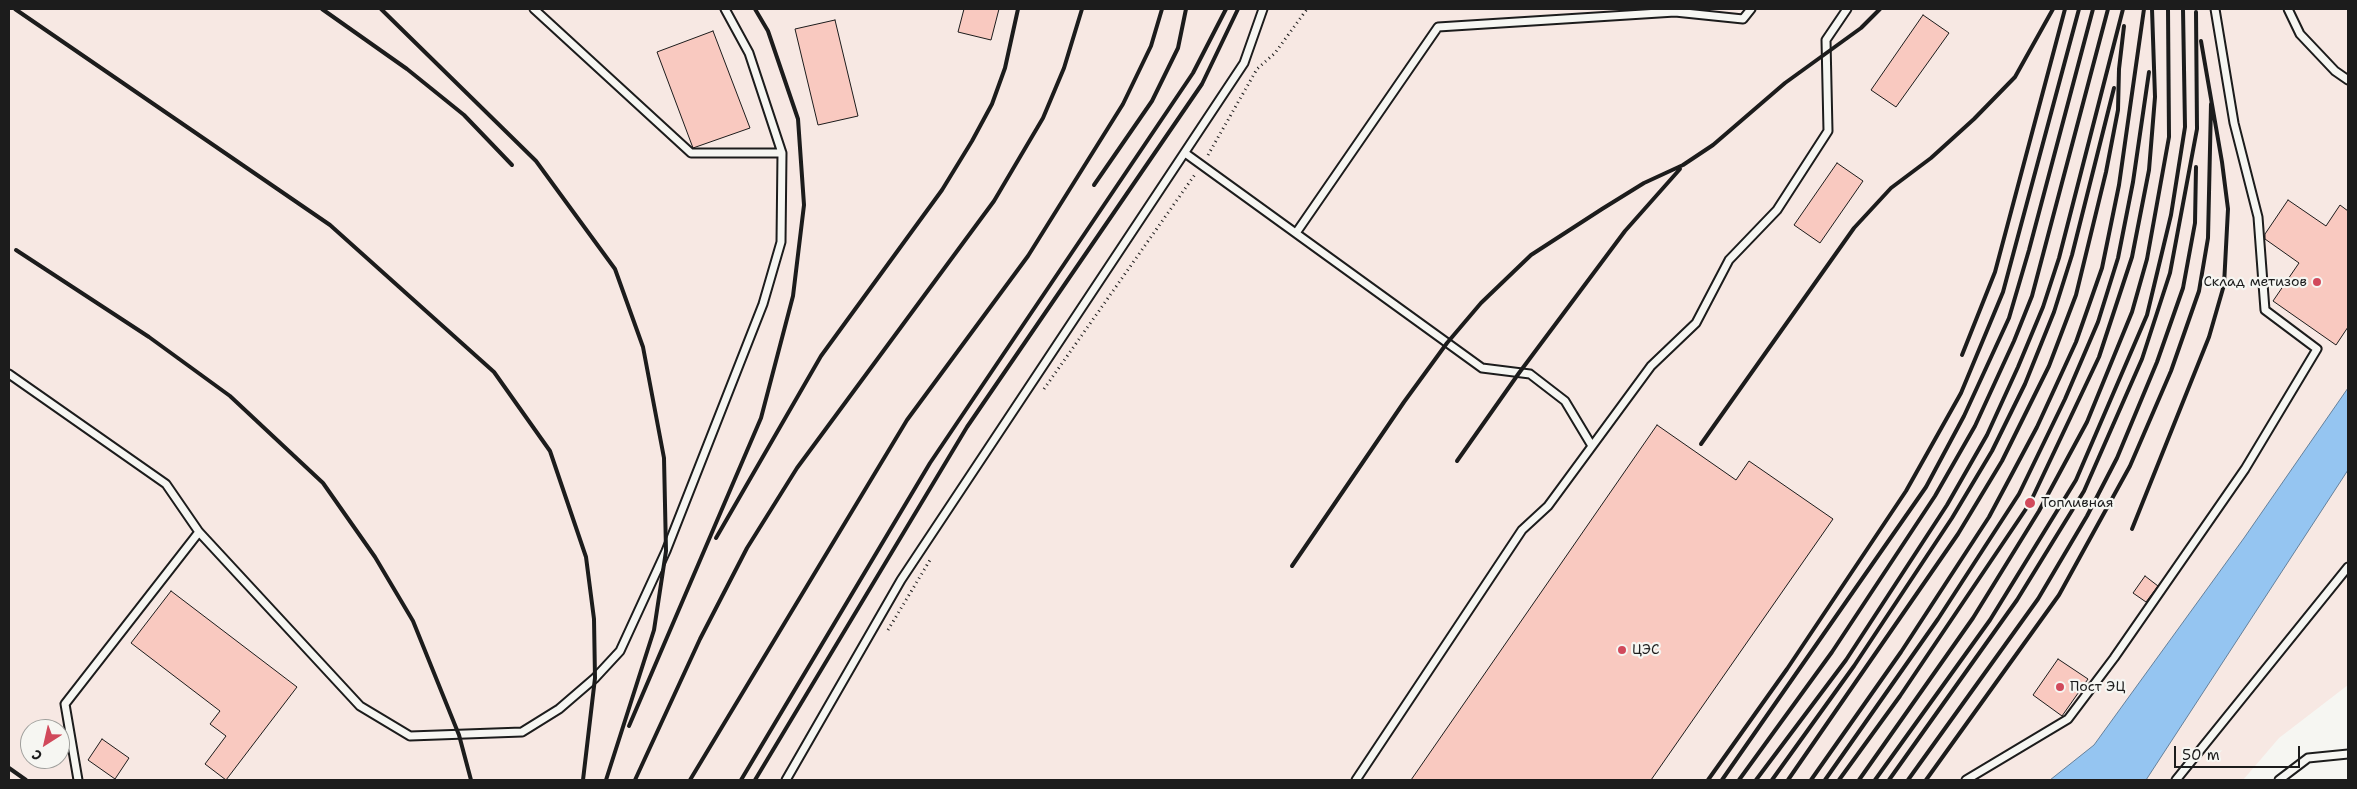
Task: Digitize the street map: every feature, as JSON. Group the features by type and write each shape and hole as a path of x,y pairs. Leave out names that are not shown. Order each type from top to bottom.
{"lane":[{"path":"534,9 691,153 782,153"},
{"path":"9,374 166,484 199,532 360,706 410,736 522,732 559,709 595,678 620,651 666,551 763,304 779,251 781,242 782,153 749,53 725,9"},
{"path":"786,780 901,580 1244,62 1262,9"},
{"path":"1296,233 1438,27 1675,12 1743,19 1751,9"},
{"path":"1356,780 1522,530 1548,506 1651,366 1696,323 1729,260 1777,210 1828,132 1826,40 1848,9"},
{"path":"1966,780 2068,719 2114,658 2245,469 2317,349 2265,310 2258,217 2234,123 2214,9"},
{"path":"2288,9 2300,34 2335,71 2348,80"},
{"path":"1185,153 1482,368 1530,374 1565,401 1592,446"},
{"path":"78,780 65,704 199,532"},
{"path":"2176,780 2348,567"},
{"path":"2279,780 2308,758 2348,754"}],"path":[{"path":"1042,392 1202,165 1257,69 1275,53 1307,9"},
{"path":"886,633 932,558"}],"shaded area":[{"path":"9,9 2348,9 2348,685 2279,738 2243,780 9,780"}],"water":[{"path":"2348,388 2348,470 2146,780 2050,780 2094,745 2244,538"}],"building":[{"path":"964,9 999,9 991,40 958,32"},
{"path":"1923,15 1949,33 1896,107 1871,90"},
{"path":"835,20 858,116 818,125 795,29"},
{"path":"713,31 750,128 693,148 657,52"},
{"path":"1837,163 1863,181 1820,243 1794,225"},
{"name":"Склад метизов","path":"2288,200 2326,226 2340,205 2348,211 2348,327 2336,345 2273,301 2299,263 2265,239 2265,234"},
{"name":"ЦЭС","path":"1657,425 1736,480 1749,461 1833,519 1651,780 1411,780"},
{"path":"2145,576 2158,586 2146,602 2133,593"},
{"path":"171,591 297,687 226,780 205,764 226,736 210,724 220,711 131,643"},
{"name":"Пост ЭЦ","path":"2058,659 2088,679 2062,716 2033,695"},
{"path":"102,739 129,758 115,779 88,760"}],"railway":[{"path":"15,9 330,225 494,372 550,451 586,557 594,619 595,678 583,780"},
{"path":"322,9 407,69 464,115 512,165"},
{"path":"381,9 536,161 615,269 643,347 664,458 666,551 654,630 606,780"},
{"path":"629,726 761,418 793,296 804,205 798,119 768,31 755,9"},
{"path":"716,538 821,356 942,190 972,141 992,104 1005,68 1018,9"},
{"path":"635,780 700,639 747,548 797,468 994,201 1043,118 1064,68 1082,9"},
{"path":"690,780 907,420 1028,256 1123,104 1151,46 1162,9"},
{"path":"1094,185 1152,101 1178,48 1186,9"},
{"path":"741,780 930,463 1193,73 1226,9"},
{"path":"755,780 967,427 1202,84 1238,9"},
{"path":"1292,566 1404,402 1447,343 1481,303 1531,255 1644,183 1683,165 1713,145 1785,83 1861,28 1880,9"},
{"path":"1701,444 1854,228 1891,188 1931,158 1974,119 2015,77 2053,9"},
{"path":"1962,355 1995,272 2065,9"},
{"path":"1708,780 1787,669 1906,491 1961,393 2003,292 2079,9"},
{"path":"1722,780 1926,487 1964,416 2009,318 2093,9"},
{"path":"1739,780 1832,652 1935,496 1975,426 2014,341 2032,296 2108,9"},
{"path":"1756,780 1846,660 1947,505 1987,435 2043,307 2059,258 2123,9"},
{"path":"1811,780 1901,652 1989,517 2037,427 2076,342 2102,268 2119,185 2144,9"},
{"path":"1839,780 1900,696 2030,503 2099,357 2132,257 2149,170 2155,97 2152,9"},
{"path":"1859,780 1973,618 2039,511 2087,422 2132,312 2147,259 2169,137 2168,9"},
{"path":"1875,780 1990,620 2076,480 2147,315 2171,215 2185,127 2183,9"},
{"path":"1889,780 2017,600 2084,491 2142,359 2170,273 2197,129 2196,12"},
{"path":"1788,780 1958,534 2002,461 2049,366 2076,295 2106,172 2118,110 2119,69 2124,26"},
{"path":"2132,529 2209,337 2224,285 2228,209 2222,162 2201,41"},
{"path":"1825,780 1938,619 2019,494 2065,399 2098,322 2118,258 2133,182 2149,72"},
{"path":"1772,780 1854,666 1952,518 1992,451 2025,384 2054,312 2072,255 2114,88"},
{"path":"1926,780 2059,595 2130,466 2171,371 2199,291 2208,238 2211,104"},
{"path":"1908,780 2038,599 2087,516 2117,458 2157,362 2183,288 2195,223 2196,167"},
{"path":"1457,461 1519,373 1625,231 1680,169"},
{"path":"16,250 149,337 230,396 323,483 375,557 413,621 459,735 471,780"},
{"path":"9,768 26,780"}],"place":[{"name":"Склад метизов","path":"2317,282"},
{"name":"Топливная","path":"2030,503"},
{"name":"ЦЭС","path":"1622,650"},
{"name":"Пост ЭЦ","path":"2060,687"}]}
